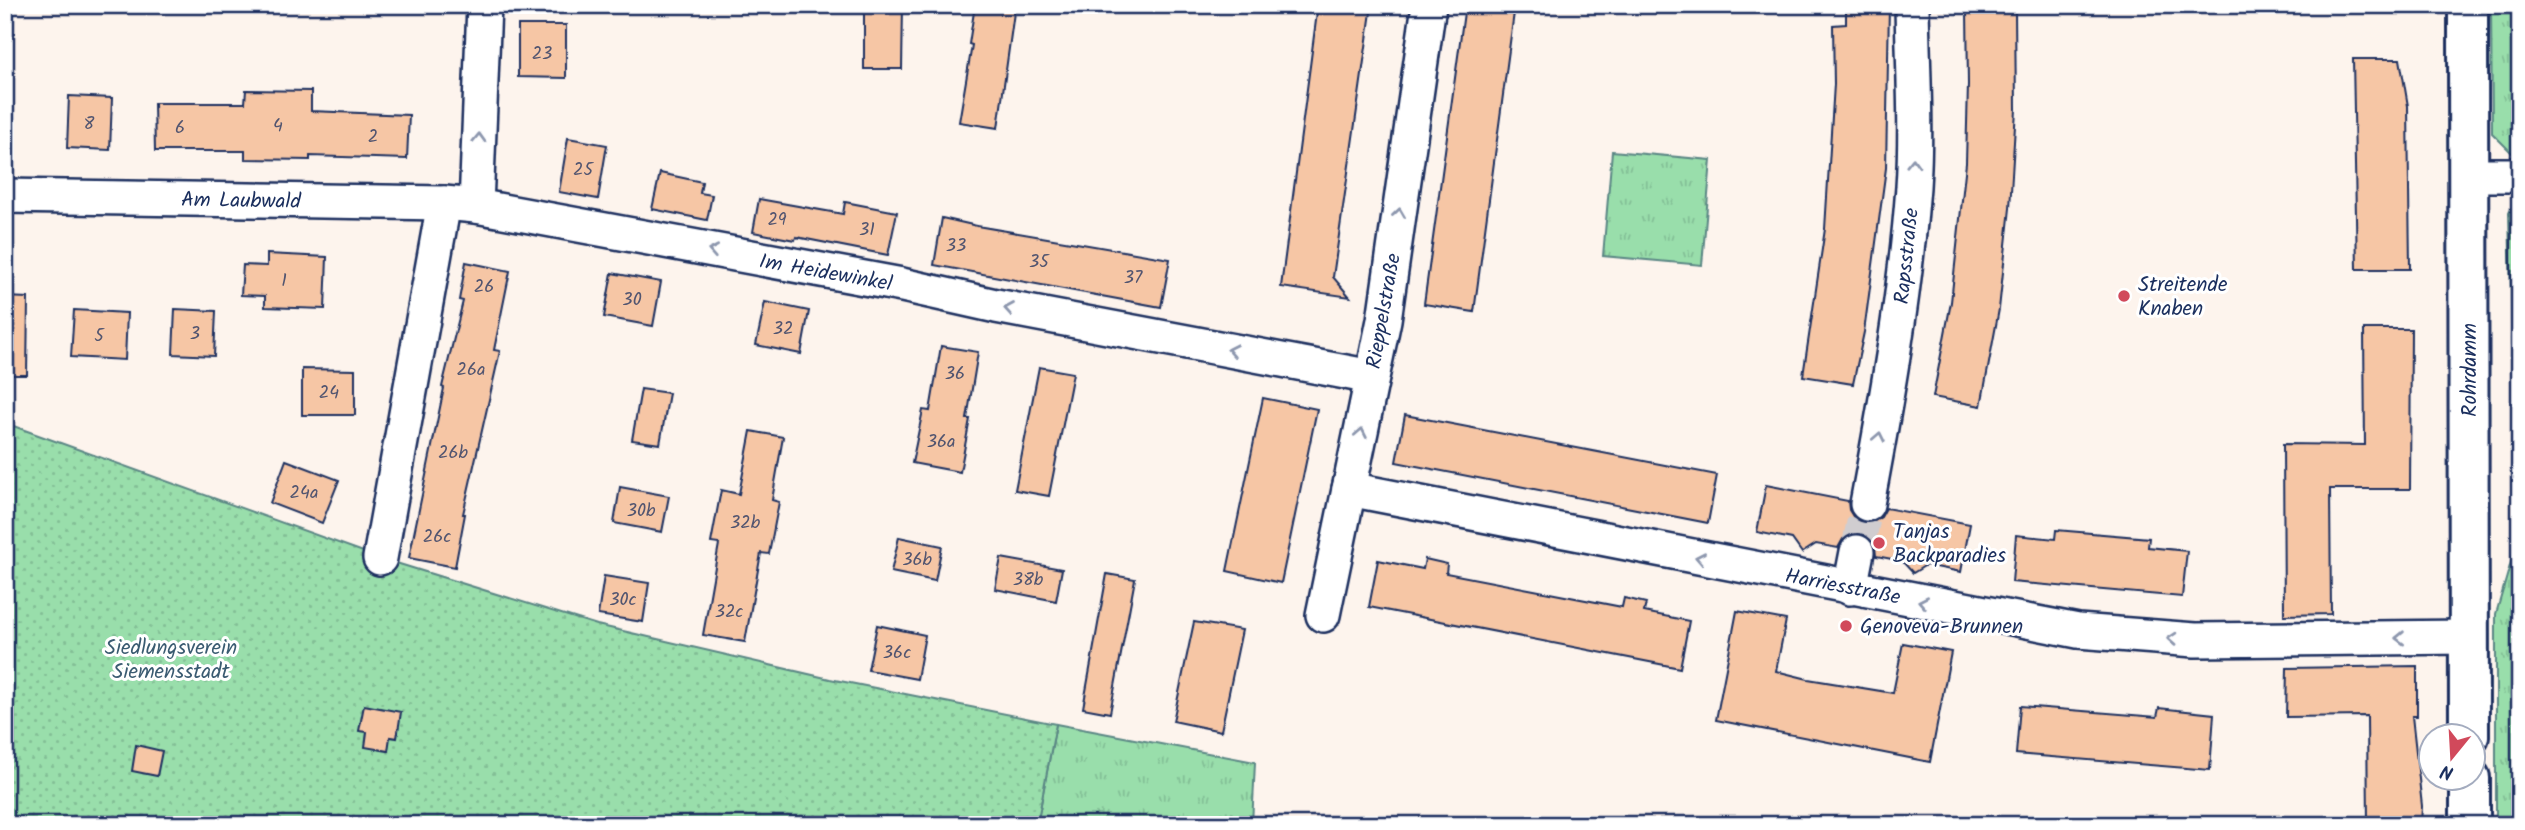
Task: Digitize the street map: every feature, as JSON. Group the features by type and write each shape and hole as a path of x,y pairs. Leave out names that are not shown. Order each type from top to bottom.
{"main road":[{"name":"Rohrdamm","path":"2468,5 2469,722"},
{"path":"2470,792 2470,825"}],"street":[{"path":"380,558 460,204 484,5"},
{"name":"Rieppelstraße","path":"1323,615 1384,320 1429,5"},
{"name":"Rapsstraße","path":"1867,504 1898,336 1907,258 1915,121 1912,5"},
{"path":"2469,176 2520,175"},
{"name":"Am Laubwald","path":"5,196 460,204"},
{"name":"Im Heidewinkel","path":"460,204 889,283 996,306 1372,377"},
{"name":"Harriesstraße","path":"1349,489 2078,631 2177,639 2468,637"},
{"path":"1850,588 1857,552"}],"green space":[{"path":"2491,5 2520,5 2520,152 2512,153 2492,133"},
{"path":"1612,151 1711,160 1702,265 1603,256"},
{"path":"2520,192 2520,423 2514,402 2509,213"},
{"name":"Siedlungsverein Siemensstadt","path":"5,423 380,558 597,625 830,679 1056,724 1037,825 5,825"},
{"path":"2520,531 2520,825 2496,825 2496,614"},
{"path":"1056,724 1255,762 1252,825 1037,825"}],"building":[{"path":"864,5 903,5 902,69 864,69"},
{"path":"975,5 1015,5 998,128 959,122 972,45 969,44"},
{"path":"1318,5 1372,5 1333,277 1350,297 1281,287"},
{"path":"1465,5 1515,5 1474,312 1424,304"},
{"path":"1846,5 1889,5 1886,168 1864,332 1853,384 1803,376 1825,229 1834,84 1833,25 1846,24"},
{"path":"1967,10 2015,11 2016,109 2010,208 1999,309 1981,406 1933,397 1951,302 1966,163"},
{"path":"518,25 566,25 566,78 518,77"},
{"path":"2353,59 2400,59 2408,106 2410,269 2357,269"},
{"path":"246,90 311,91 311,111 409,115 407,159 310,156 310,160 245,159 245,151 155,151 154,103 245,103"},
{"path":"69,96 112,98 110,150 67,148"},
{"path":"568,138 607,145 598,199 559,192"},
{"path":"660,173 702,182 700,193 712,195 707,220 652,209"},
{"path":"759,199 843,214 845,202 897,212 888,255 796,237 795,240 753,232"},
{"path":"942,218 1170,259 1161,307 934,265"},
{"path":"267,254 327,257 325,309 265,307 265,296 241,295 243,265 267,266"},
{"path":"466,262 510,271 494,350 500,351 463,514 455,567 409,558 444,388 442,387 463,301 459,300"},
{"path":"612,273 661,282 653,326 604,317"},
{"path":"5,297 28,298 27,375 5,375"},
{"path":"765,302 809,311 801,354 756,345"},
{"path":"175,309 216,311 214,356 173,354"},
{"path":"74,310 127,313 125,360 71,357"},
{"path":"2364,329 2411,329 2410,489 2330,489 2331,614 2284,615 2283,444 2365,445"},
{"path":"941,346 978,352 960,472 912,463 923,410 930,411"},
{"path":"1039,367 1073,373 1049,496 1015,490"},
{"path":"302,369 355,370 355,415 302,415"},
{"path":"641,389 669,393 660,444 632,440"},
{"path":"1263,398 1317,409 1281,583 1227,571"},
{"path":"1405,415 1717,475 1708,523 1396,462"},
{"path":"751,431 783,437 772,500 779,502 769,554 761,553 745,642 703,635 719,544 711,543 721,490 739,494"},
{"path":"286,460 339,480 322,523 270,503"},
{"path":"1766,485 1848,501 1854,518 1864,523 1881,517 1886,508 1970,524 1961,572 1926,565 1913,573 1902,561 1876,556 1875,546 1870,538 1860,533 1850,534 1838,548 1816,544 1802,553 1792,539 1757,532"},
{"path":"620,487 669,496 662,532 614,523"},
{"path":"2056,530 2149,538 2148,547 2187,551 2182,597 2012,582 2016,535 2055,539"},
{"path":"899,537 942,546 935,581 891,572"},
{"path":"1001,558 1062,569 1056,601 995,589"},
{"path":"1425,559 1447,564 1446,573 1622,607 1624,598 1646,603 1644,612 1689,621 1680,668 1369,607 1378,560 1423,569"},
{"path":"1107,574 1135,579 1110,713 1083,708"},
{"path":"604,576 649,583 643,622 598,615"},
{"path":"1737,611 1786,620 1776,671 1808,679 1893,693 1903,643 1951,652 1930,762 1716,720"},
{"path":"1194,622 1242,630 1221,731 1173,721"},
{"path":"877,625 925,635 917,679 868,670"},
{"path":"2417,666 2417,716 2412,716 2416,752 2416,792 2420,792 2422,806 2421,825 2368,825 2367,716 2286,717 2287,668"},
{"path":"364,705 401,712 397,738 390,737 388,751 365,747 367,732 359,731"},
{"path":"2020,706 2157,717 2159,708 2214,714 2210,770 2016,754"},
{"path":"136,745 162,751 157,776 132,771"}],"tunnel":[{"path":"1857,552 1867,504"}],"place":[{"name":"Streitende Knaben","path":"2124,296"},
{"name":"Tanjas Backparadies","path":"1879,543"},
{"name":"Genoveva-Brunnen","path":"1846,626"}]}
